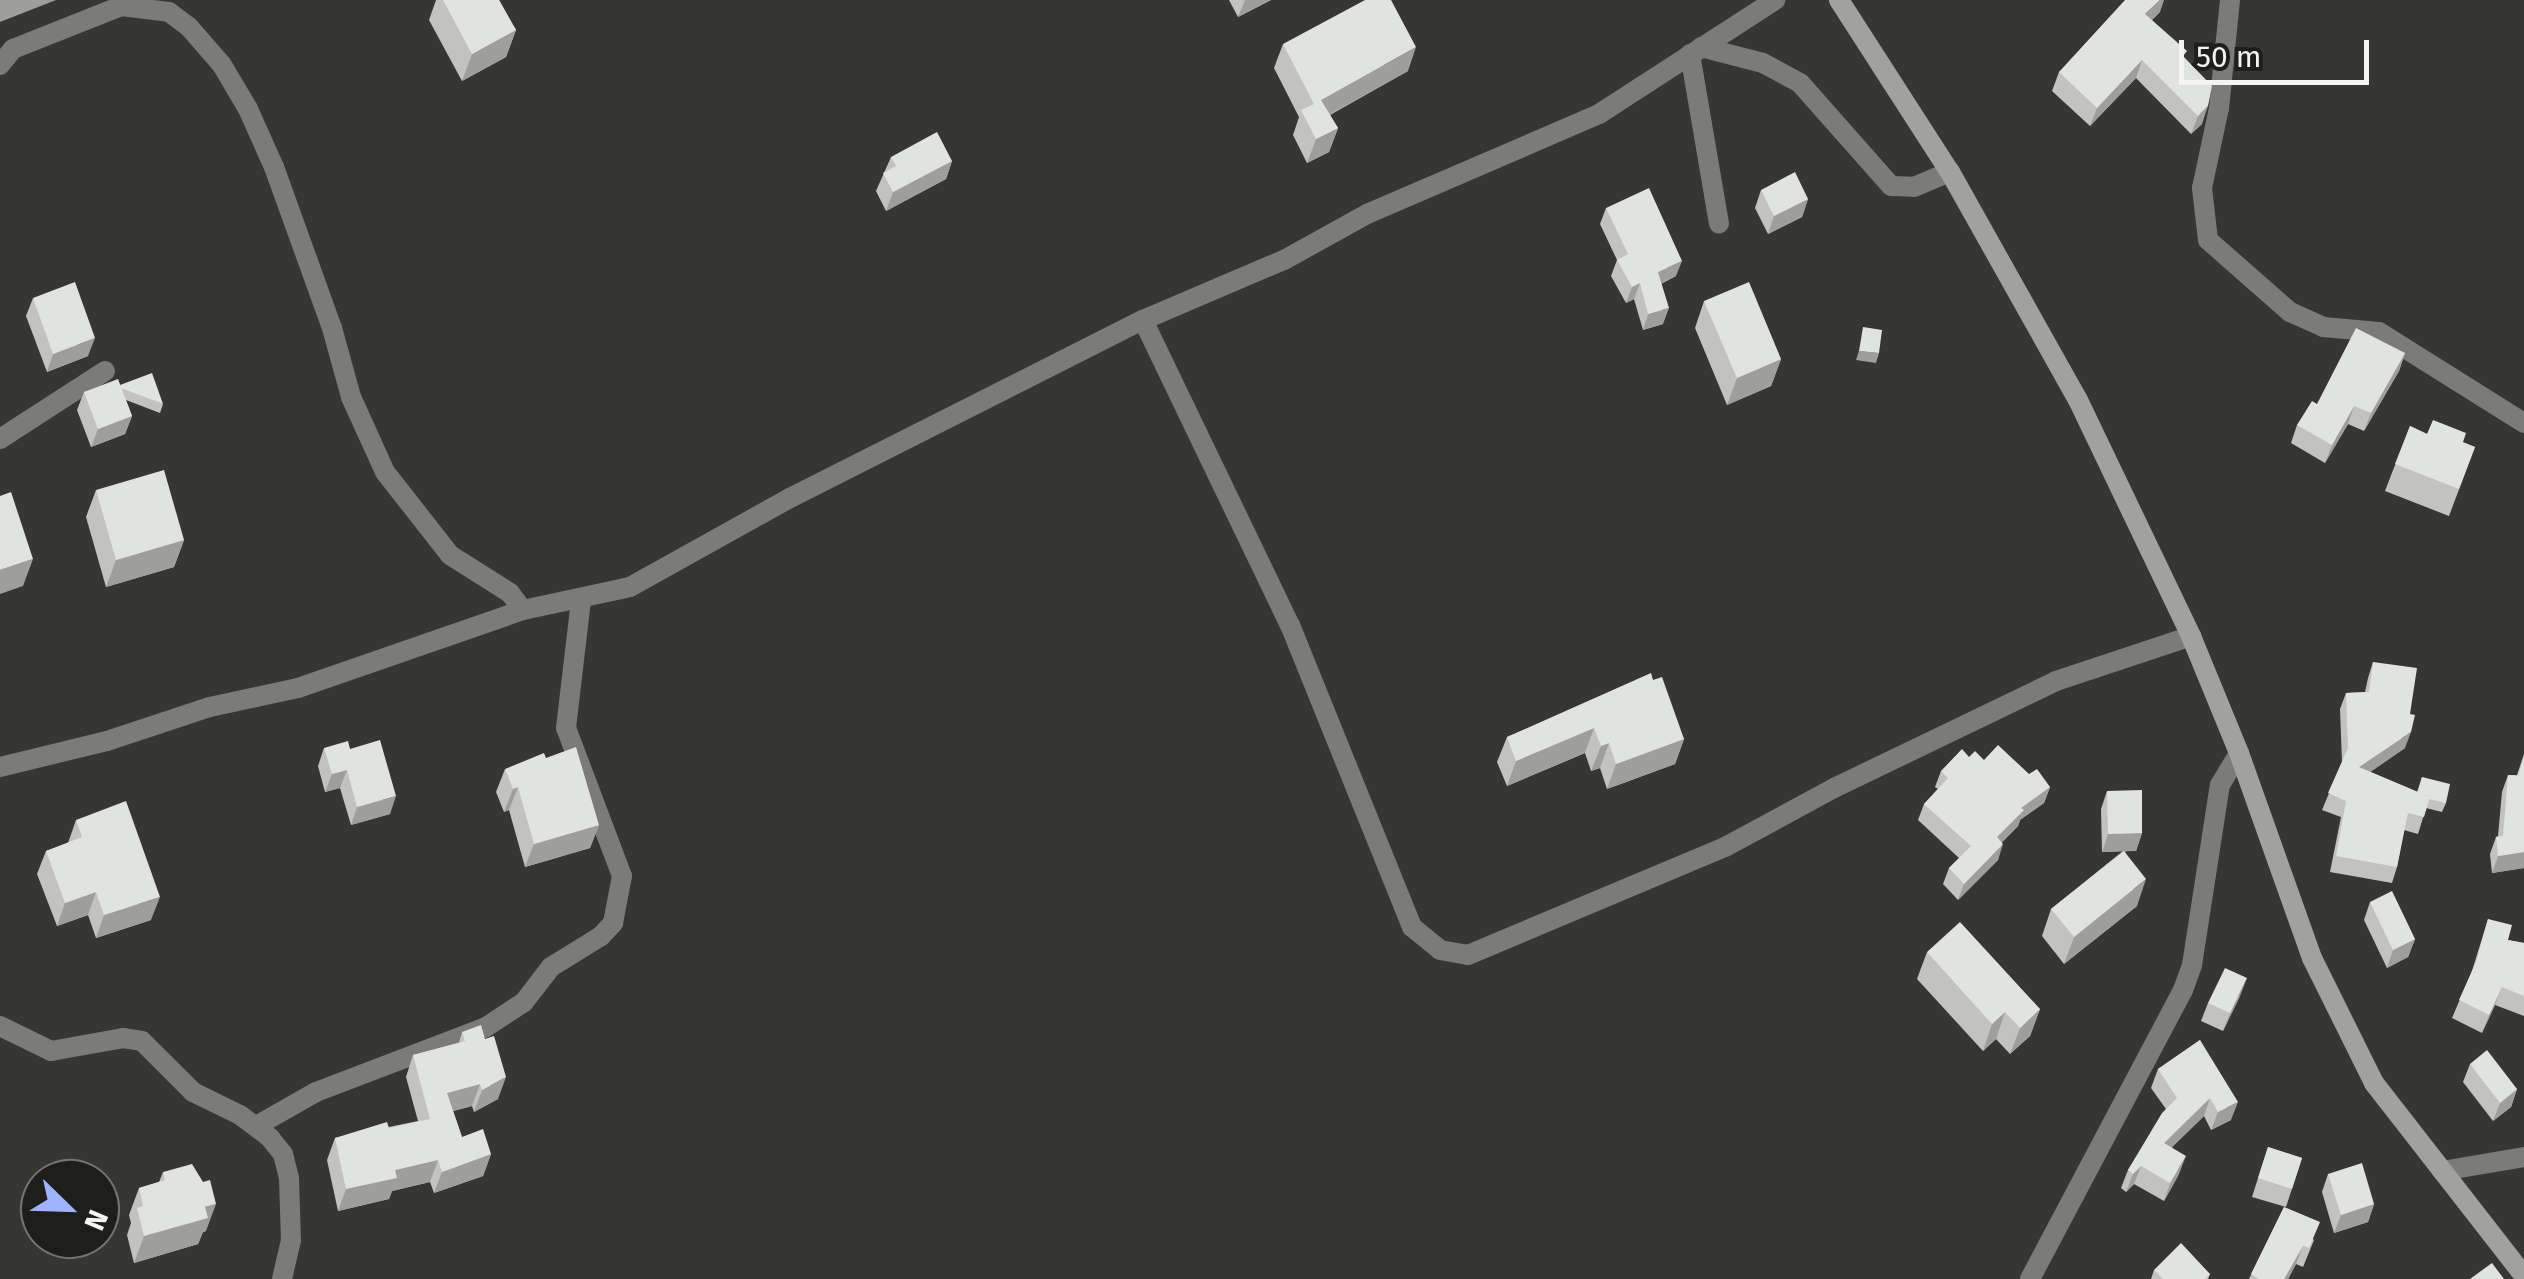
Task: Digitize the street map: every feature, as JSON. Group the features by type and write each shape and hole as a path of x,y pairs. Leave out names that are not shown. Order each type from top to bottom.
{"main road":[{"path":"1839,0 1950,172 2078,400 2191,636 2239,753 2321,976 2374,1083 2524,1276"}],"street":[{"path":"0,768 107,741 210,707 316,682 523,610 630,587 790,498 1143,320 1284,260 1367,214 1599,114 1775,0"},
{"path":"2230,0 2220,108 2202,188 2208,240 2290,312 2323,327 2379,332 2524,423"},
{"path":"0,65 13,49 120,6 169,12 189,27 231,80 274,167 332,328 352,398 377,457 450,555 510,593 523,610"},
{"path":"1696,50 1763,62 1800,83 1891,186 1914,187 1950,172"},
{"path":"1696,50 1719,224"},
{"path":"1143,320 1290,625 1412,927 1440,950 1468,954 1726,847 1834,788 2056,681 2191,636"},
{"path":"0,438 105,371"},
{"path":"256,1126 316,1092 486,1027 524,1002 551,968 601,936 612,923 622,876 566,728 581,600"},
{"path":"2030,1279 2183,990 2192,965 2220,785 2239,753"},
{"path":"0,1026 51,1051 123,1038 142,1041 193,1092 256,1126 283,1154 289,1178 291,1240 282,1279"},
{"path":"2442,1171 2524,1157"}],"building":[{"path":"443,0 499,0 516,30 472,54"},
{"path":"1365,0 1391,0 1416,47 1321,100 1338,128 1316,139 1301,110 1314,104 1283,44"},
{"path":"2125,0 2160,0 2145,14 2187,51 2183,56 2212,86 2208,106 2198,116 2142,60 2097,108 2059,72"},
{"path":"937,132 952,161 893,192 883,173 896,166 891,157"},
{"path":"1795,172 1808,199 1774,216 1761,190"},
{"path":"1649,188 1682,261 1658,272 1669,308 1648,314 1640,283 1632,287 1617,260 1628,254 1606,208"},
{"path":"75,282 95,338 53,354 33,298"},
{"path":"1749,282 1781,359 1737,378 1704,301"},
{"path":"1863,327 1882,330 1879,353 1859,351"},
{"path":"2356,328 2405,353 2371,413 2354,406 2332,445 2297,425 2312,401 2317,404"},
{"path":"152,373 163,404 121,388 120,385"},
{"path":"118,379 132,416 98,429 84,392"},
{"path":"2433,420 2466,433 2463,442 2475,447 2459,489 2395,464 2410,426 2427,434"},
{"path":"164,470 184,540 116,560 96,490"},
{"path":"11,492 33,559 0,570 0,496"},
{"path":"2373,662 2417,668 2411,732 2359,767 2430,797 2424,817 2408,813 2397,867 2336,856 2346,801 2328,793 2348,748 2346,693 2369,692"},
{"path":"1651,673 1653,680 1662,677 1684,739 1616,764 1609,743 1601,746 1594,728 1516,761 1507,737"},
{"path":"380,740 396,796 357,807 347,770 332,774 324,748 348,741 350,749"},
{"path":"1998,745 2029,774 2037,769 2050,787 2021,808 2024,810 1997,837 2003,844 1964,884 1949,868 1971,846 1924,804 1948,778 1941,771 1962,749 1969,757 1975,751 1984,760"},
{"path":"576,747 599,825 534,844 518,787 513,789 505,769 544,753 546,758"},
{"path":"2524,757 2524,852 2498,856 2496,837 2503,836 2508,775 2518,776"},
{"path":"2422,777 2450,784 2446,803 2418,792"},
{"path":"2142,790 2142,833 2108,834 2107,791"},
{"path":"126,801 160,897 104,915 96,892 65,903 46,851 82,837 76,820"},
{"path":"2124,851 2146,879 2074,937 2051,909"},
{"path":"2392,891 2415,939 2393,950 2370,902"},
{"path":"2488,919 2512,925 2508,940 2524,943 2524,996 2502,987 2489,1015 2459,1000 2476,962"},
{"path":"1960,922 2040,1009 2020,1028 2005,1012 1992,1024 1927,952"},
{"path":"2225,968 2247,978 2230,1013 2208,1003"},
{"path":"481,1025 485,1039 494,1036 506,1077 482,1090 480,1084 447,1093 462,1137 483,1129 491,1154 442,1172 438,1160 395,1170 397,1178 346,1189 335,1138 387,1122 389,1128 430,1119 413,1055 465,1041 462,1032"},
{"path":"2200,1040 2238,1102 2218,1112 2210,1098 2164,1143 2186,1156 2170,1183 2141,1166 2133,1174 2128,1170 2162,1113 2177,1098 2158,1069"},
{"path":"2487,1050 2517,1089 2500,1103 2470,1064"},
{"path":"2268,1147 2302,1158 2292,1189 2258,1178"},
{"path":"2362,1163 2374,1204 2341,1215 2328,1174"},
{"path":"192,1164 203,1182 210,1180 216,1204 205,1207 208,1218 144,1236 137,1208 143,1206 139,1188 165,1180 163,1172"},
{"path":"2284,1207 2320,1222 2309,1248 2303,1246 2284,1279 2259,1279 2251,1274"},
{"path":"2181,1243 2210,1274 2205,1279 2163,1279 2154,1270"},
{"path":"2492,1263 2504,1279 2470,1279"}]}
